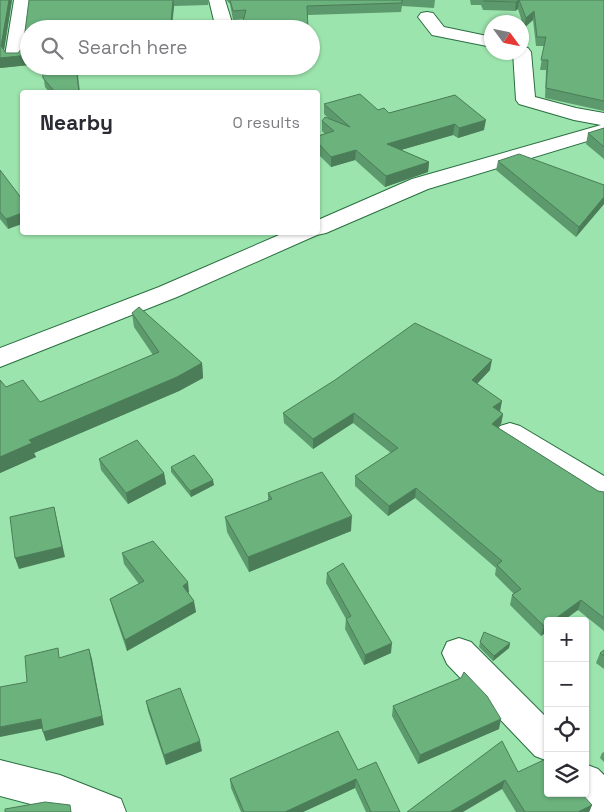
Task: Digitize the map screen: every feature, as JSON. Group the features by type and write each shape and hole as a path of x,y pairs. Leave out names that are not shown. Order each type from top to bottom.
{"street":[{"path":"14,56 22,0"},
{"path":"217,0 223,20"},
{"path":"427,17 438,32 484,41"},
{"path":"523,60 526,100 574,114 604,119"},
{"path":"320,227 420,184 489,162 604,130"},
{"path":"0,358 168,292 300,235"},
{"path":"510,433 604,490"},
{"path":"458,653 544,740"},
{"path":"0,778 60,793 107,812"},
{"path":"589,786 604,801"}],"building":[{"path":"0,0 9,0 1,46 6,53 18,53 20,51 20,56 0,58"},
{"path":"29,0 173,0 171,20 26,20"},
{"path":"230,0 402,0 402,3 307,6 308,20 243,20 246,10 233,11"},
{"path":"484,0 519,0 516,2"},
{"path":"519,0 604,0 604,101 546,88 548,60 541,60 546,37 537,37 534,11 529,15 525,15"},
{"path":"43,75 77,75 79,90 53,90 43,78"},
{"path":"360,94 378,110 384,108 389,113 455,95 486,120 459,128 455,124 387,144 429,162 386,176 356,150 331,157 320,145 320,135 334,131 322,121 325,117 350,127 324,104"},
{"path":"604,128 604,147 588,133"},
{"path":"519,154 604,185 604,197 579,227 498,161"},
{"path":"0,170 20,196 20,214 6,219 0,212"},
{"path":"139,307 202,363 177,377 29,440 32,443 0,457 0,380 6,387 23,380 40,402 159,352 132,313"},
{"path":"415,323 492,360 472,380 502,401 493,407 503,414 492,424 598,491 604,492 604,618 581,600 558,617 544,617 544,626 512,595 521,589 497,565 502,561 416,488 389,506 355,476 398,448 354,413 313,439 283,413 335,380"},
{"path":"137,440 164,473 126,493 99,459"},
{"path":"194,455 213,480 190,491 171,467"},
{"path":"322,472 352,516 248,557 225,517 272,499 268,493"},
{"path":"54,507 62,547 15,558 10,517"},
{"path":"153,541 188,582 183,586 194,601 125,640 110,599 144,581 122,553"},
{"path":"343,563 392,643 365,655 346,619 351,616 327,573"},
{"path":"484,632 510,643 494,656 480,642"},
{"path":"58,648 59,658 89,649 102,716 43,732 41,719 0,727 0,687 27,682 25,656"},
{"path":"464,672 487,696 501,719 420,755 393,706 461,678"},
{"path":"180,688 200,741 164,755 146,701"},
{"path":"338,731 358,770 376,762 400,812 371,812 356,779 285,812 244,812 230,779"},
{"path":"502,741 518,772 544,760 544,797 585,797 592,805 578,812 525,812 505,780 450,812 407,812"},
{"path":"45,802 70,805 71,812 5,812 5,809"}]}
